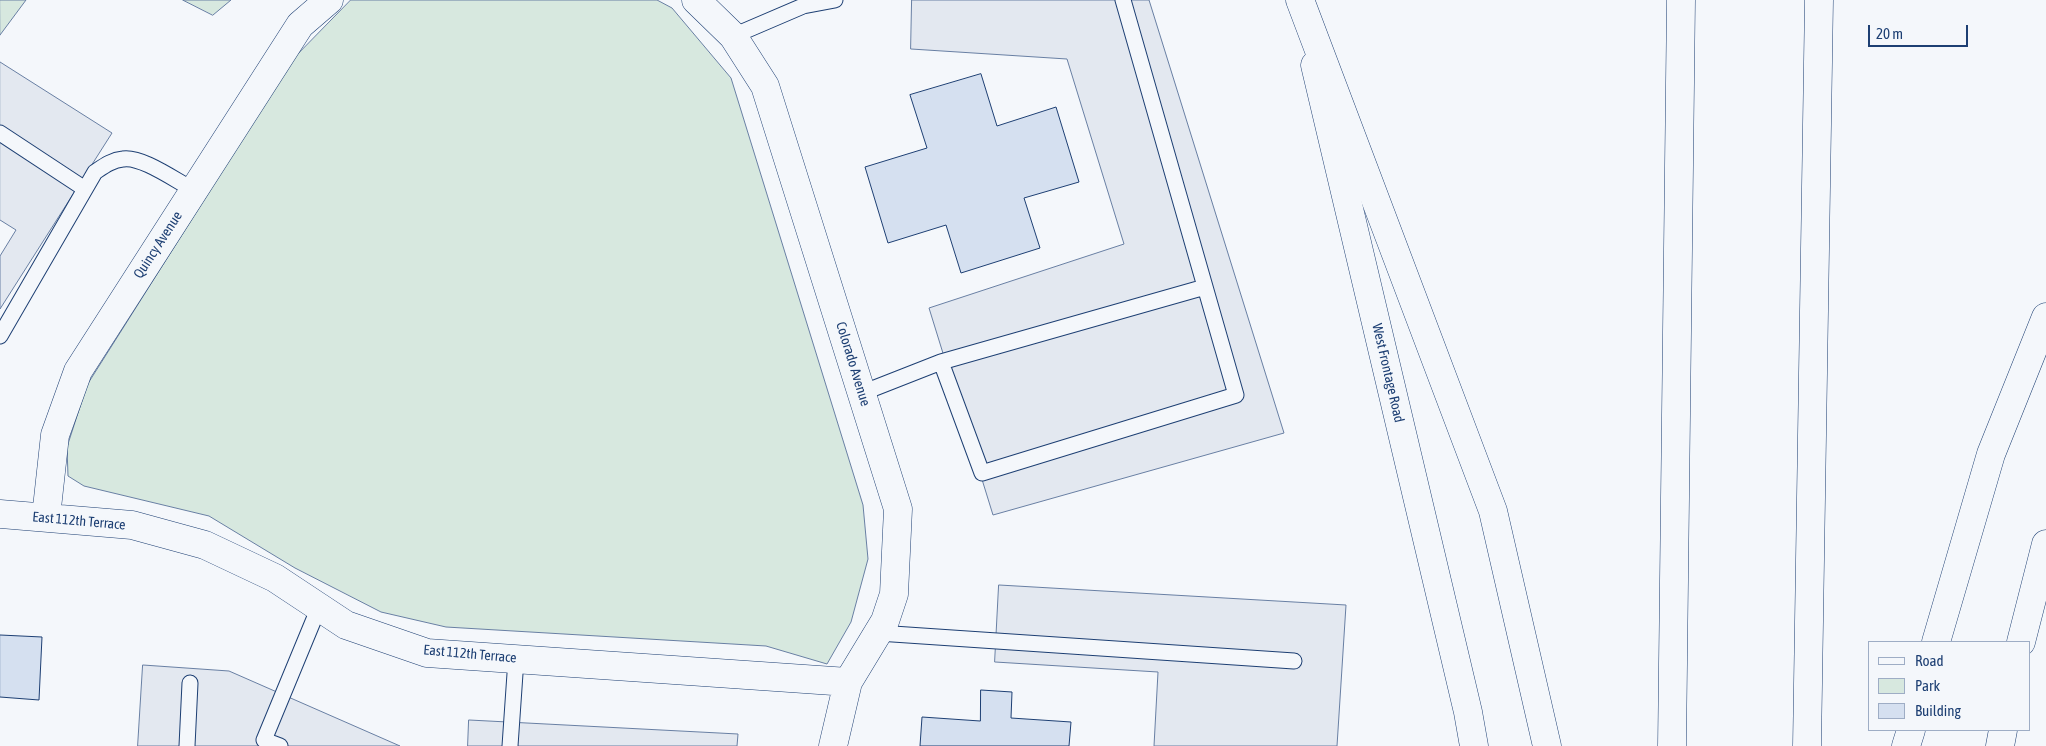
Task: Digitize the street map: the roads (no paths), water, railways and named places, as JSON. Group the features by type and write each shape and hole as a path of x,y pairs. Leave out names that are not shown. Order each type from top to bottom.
{"main road":[{"name":"Quincy Avenue","path":"46,517 55,436 78,370 300,25 329,0"},
{"name":"Colorado Avenue","path":"696,0 733,36 765,86 898,509 894,594 885,621 848,682 833,746"},
{"name":"West Frontage Road","path":"1300,0 1468,712 1474,746"},
{"path":"1300,0 1493,511 1547,746"},
{"path":"1672,746 1681,0"},
{"path":"1807,746 1819,0"},
{"path":"1936,641 1991,454 2046,317"},
{"name":"East 112th Terrace","path":"0,514 132,525 206,545 275,578 346,625 427,653 848,682"},
{"path":"2021,641 2046,544"},
{"path":"1906,746 1910,731"},
{"path":"2000,746 2003,731"}],"lane":[{"path":"733,36 803,6 835,0"},
{"path":"941,362 982,473 1236,396 1123,0"},
{"path":"0,133 85,189"},
{"path":"0,336 95,172 111,162 124,158 136,160 194,190"},
{"path":"862,393 941,362 1205,287"},
{"path":"280,746 264,743 320,608"},
{"path":"878,633 1294,661"},
{"path":"510,746 516,659"},
{"path":"187,746 190,683"}]}
